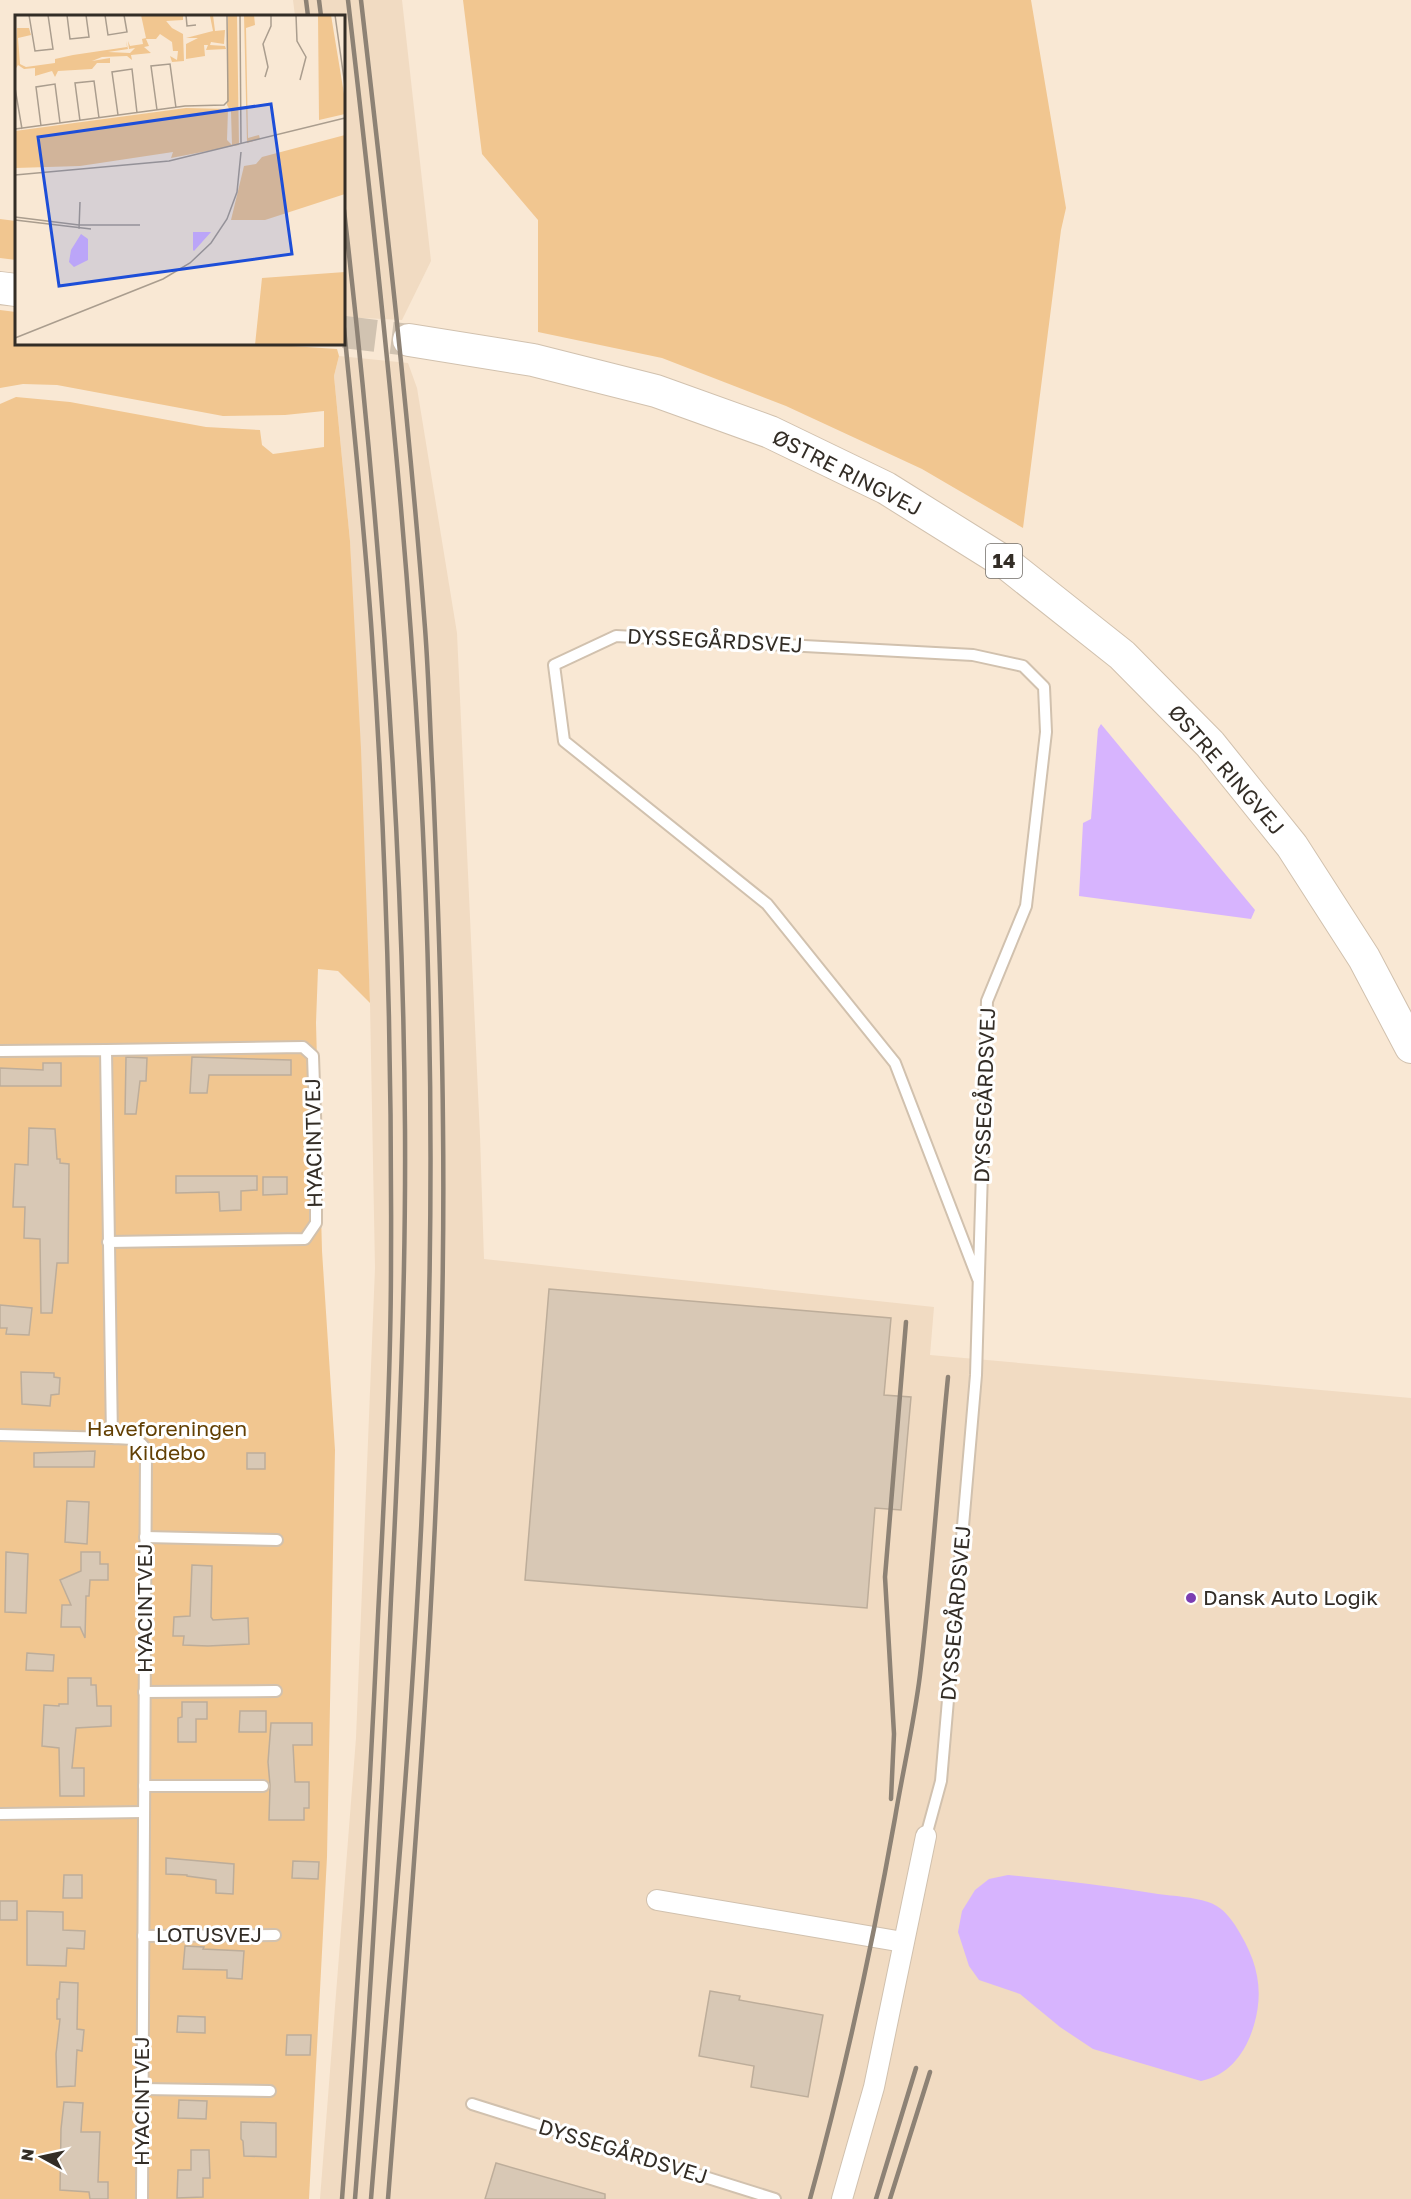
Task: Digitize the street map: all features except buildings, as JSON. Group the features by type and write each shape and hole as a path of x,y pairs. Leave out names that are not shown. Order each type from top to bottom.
{"main road":[{"path":"0,288 15,290"},
{"name":"ØSTRE RINGVEJ","path":"409,340 533,360 656,391 770,432 886,488 1006,563 1122,656 1210,744 1292,846 1364,958 1411,1047"}],"street":[{"name":"DYSSEGÅRDSVEJ","path":"842,2199 874,2087 926,1836"},
{"path":"657,1900 903,1942"}],"lane":[{"name":"DYSSEGÅRDSVEJ","path":"926,1836 941,1781 976,1375 987,1001 1026,906 1046,732 1044,687 1023,666 973,655 616,636 554,665 564,741 767,904 895,1063 978,1279"},
{"name":"HYACINTVEJ","path":"0,1051 303,1047 313,1056 316,1223 305,1239 108,1242"},
{"path":"106,1050 112,1438"},
{"name":"HYACINTVEJ","path":"0,1435 137,1440 144,1444 146,1450 142,2199"},
{"path":"145,1537 277,1540"},
{"path":"144,1692 276,1691"},
{"path":"144,1786 262,1786"},
{"path":"0,1814 144,1812"},
{"name":"LOTUSVEJ","path":"143,1936 275,1935"},
{"path":"142,2089 270,2091"},
{"name":"DYSSEGÅRDSVEJ","path":"472,2104 774,2199"}],"shaded area":[{"path":"293,0 402,0 431,261 402,320 345,317 345,15 295,15"},
{"path":"339,356 408,363 417,388 457,633 484,1259 934,1307 930,1355 1411,1398 1411,2199 320,2199 356,1738 375,1268 370,1003 350,541 334,376"},
{"path":"1101,724 1255,910 1251,919 1079,896 1083,823 1091,819 1098,729"},
{"path":"1008,1875 1190,1898 1208,1902 1220,1908 1235,1925 1248,1949 1258,1985 1259,1998 1251,2035 1235,2061 1220,2074 1201,2081 1093,2049 1060,2027 1020,1994 979,1980 969,1966 958,1932 962,1911 975,1890 989,1879"}],"green space":[{"path":"463,0 1031,0 1066,208 1061,230 1023,528 922,469 786,406 662,358 538,332 538,220 482,154"},
{"path":"0,219 15,221 15,260 0,258"},
{"name":"Haveforeningen Kildebo","path":"0,310 15,312 15,345 276,345 337,349 339,356 334,376 350,541 361,749 370,1003 338,971 318,969 316,1023 322,1251 335,1450 327,1857 309,2199 0,2199 0,404 16,397 70,402 206,427 260,430 262,445 273,454 324,447 324,411 285,415 223,416 57,385 23,384 0,388"}],"tunnel":[{"path":"345,332 409,340"}],"railway":[{"path":"306,0 308,15"},
{"path":"319,0 321,15"},
{"path":"348,0 389,380 411,634 425,889 431,1154 425,1431 419,1569 403,1805 371,2199"},
{"path":"361,0 388,235 419,549 437,869 441,997 443,1261 435,1529 419,1797 388,2199"},
{"path":"345,219 368,440 387,669 400,899 405,1129 403,1306 397,1482 376,1899 355,2199"},
{"path":"342,2199 371,1762 387,1438 391,1259 389,1025 381,792 369,598 345,338"},
{"path":"891,1799 894,1734 885,1577 906,1322"},
{"path":"810,2199 835,2104 867,1962 915,1711 928,1601 948,1377"},
{"path":"876,2199 916,2068"},
{"path":"890,2199 930,2072"}],"place":[{"name":"Dansk Auto Logik","path":"1191,1598"}]}
